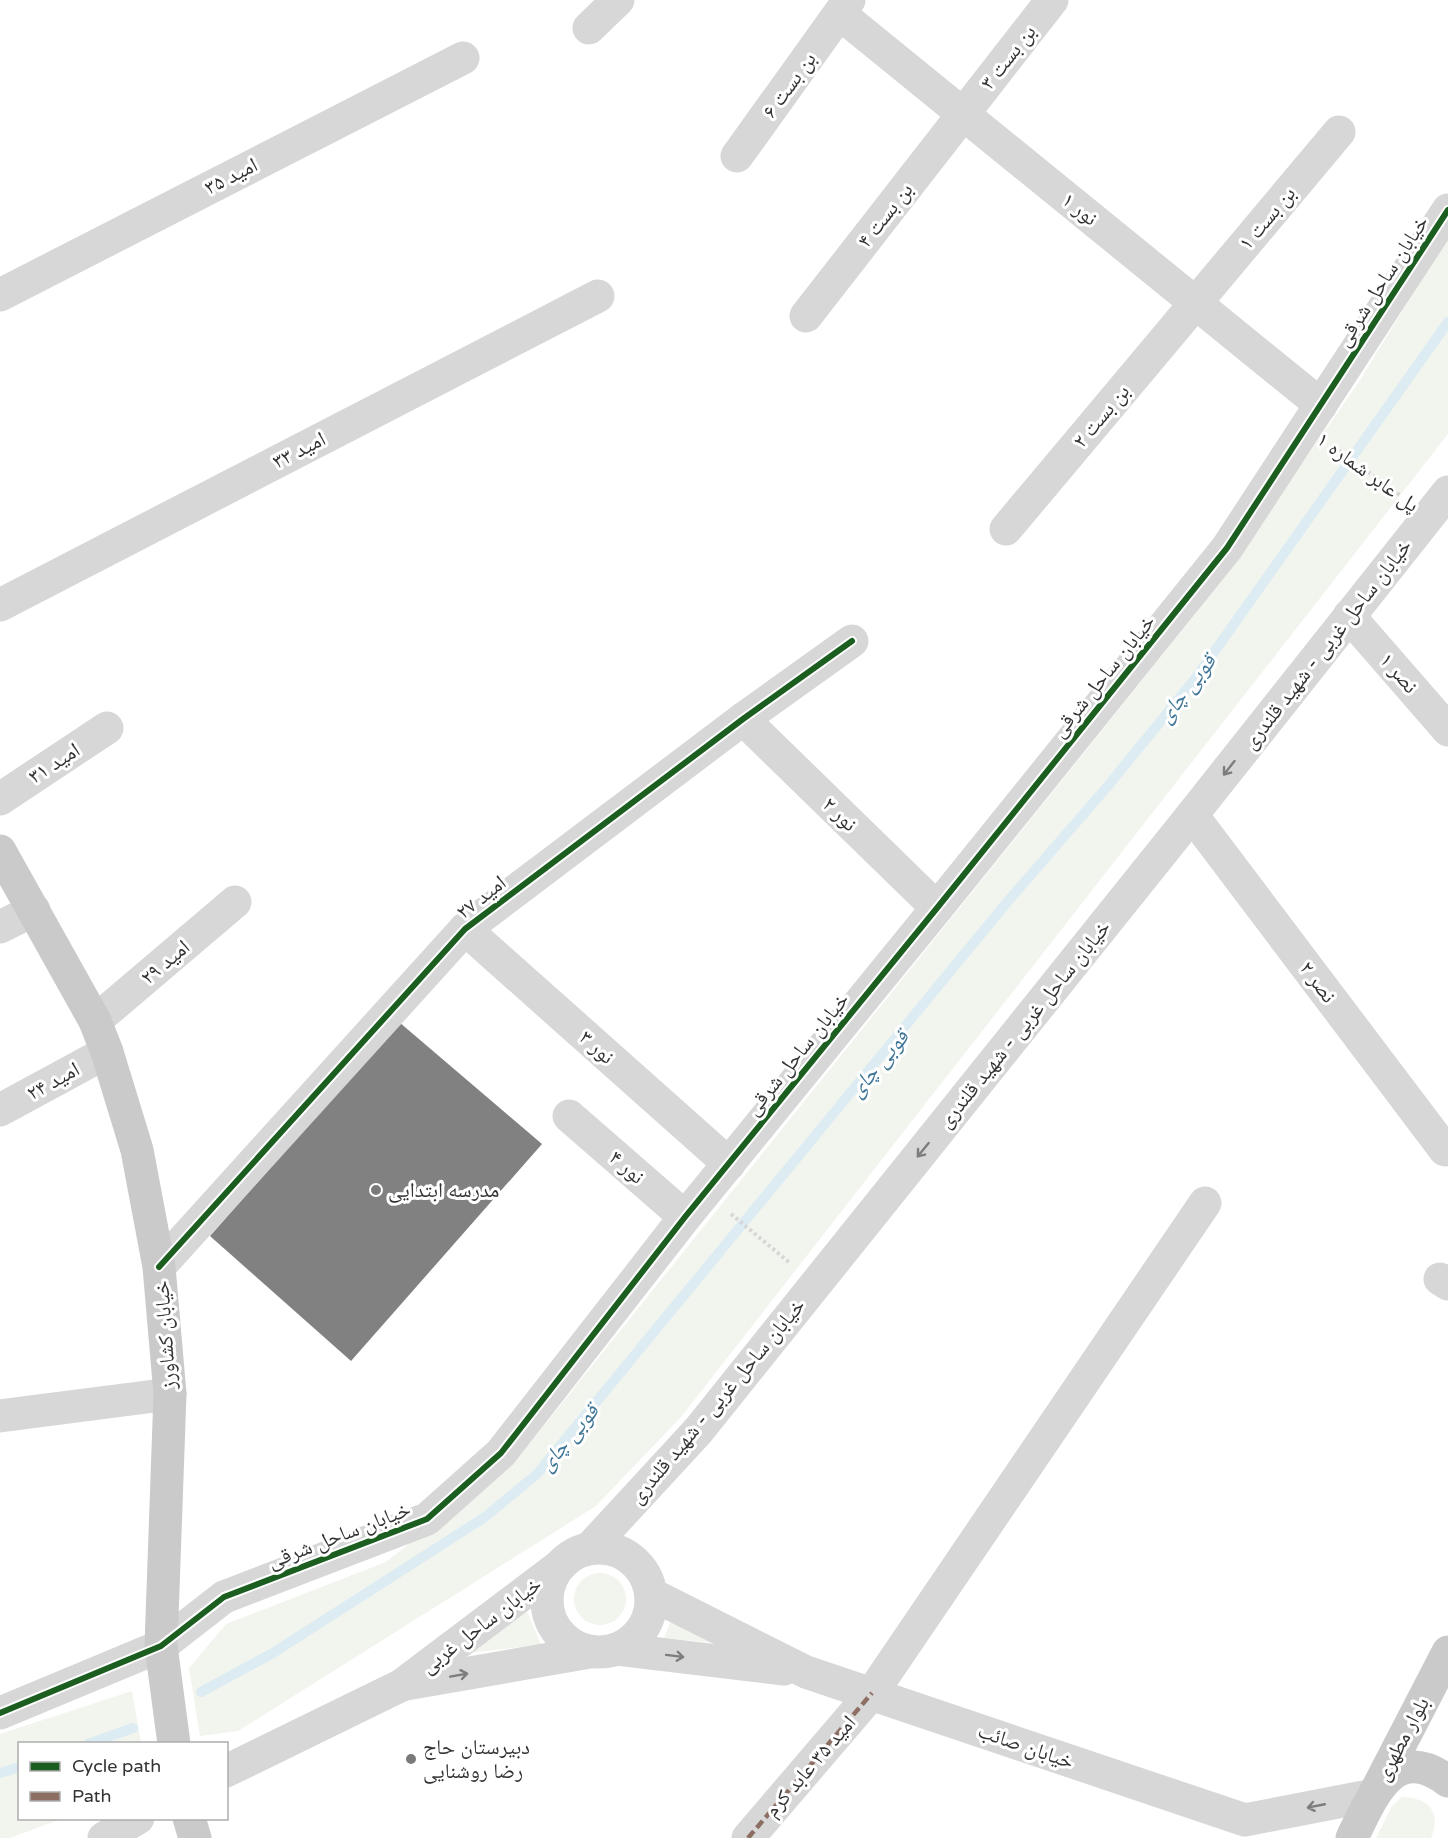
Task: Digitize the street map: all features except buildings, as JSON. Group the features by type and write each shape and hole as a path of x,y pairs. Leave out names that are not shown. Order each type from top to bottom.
{"main road":[{"name":"خیابان کشاورز","path":"0,851 95,1021 107,1052 137,1150 159,1267 170,1394 161,1646 174,1742"},
{"name":"بلوار مطهری","path":"1374,1795 1448,1652"},
{"path":"1352,1838 1382,1782 1393,1773 1407,1768 1422,1768 1448,1781"},
{"path":"190,1820 195,1838"}],"street":[{"path":"589,28 618,0"},
{"name":"بن بست ۳","path":"963,114 1052,0"},
{"name":"نور ۱","path":"845,7 963,114 1195,304 1314,416"},
{"name":"بن بست ۶","path":"737,156 845,7"},
{"name":"امید ۳۵","path":"0,295 463,58"},
{"name":"بن بست ۴","path":"806,316 963,114"},
{"name":"بن بست ۱","path":"1195,304 1339,132"},
{"name":"خیابان ساحل شرقی","path":"0,1713 161,1646 224,1597 427,1519 501,1453 705,1192 1227,548 1448,210"},
{"name":"امید ۳۳","path":"0,605 598,296"},
{"name":"بن بست ۲","path":"1006,529 1195,304"},
{"name":"خیابان ساحل غربی - شهید قلندری","path":"590,1548 698,1431 1438,504"},
{"name":"نصر ۱","path":"1349,616 1448,730"},
{"name":"امید ۲۷","path":"159,1267 465,929 743,719 852,640"},
{"name":"نور ۲","path":"743,719 937,908"},
{"name":"امید ۳۱","path":"0,799 107,728"},
{"name":"نصر ۲","path":"1192,815 1446,1148"},
{"name":"امید ۲۹","path":"95,1021 235,902"},
{"path":"0,927 34,910"},
{"name":"نور ۳","path":"465,929 729,1164"},
{"name":"امید ۲۴","path":"0,1110 107,1052"},
{"name":"نور ۴","path":"569,1116 685,1217"},
{"name":"امید ۳۵ عابد کرم","path":"757,1836 872,1693 1205,1203"},
{"path":"0,1416 170,1394"},
{"path":"590,1548 608,1548 624,1553 637,1564 647,1578 651,1594 651,1608 647,1621 639,1633 629,1643 604,1650 574,1647 562,1637 553,1624 548,1609 547,1593 552,1578 561,1565 574,1554 590,1548"},
{"name":"خیابان ساحل غربی","path":"228,1770 402,1685 561,1565"},
{"name":"خیابان صائب","path":"651,1594 806,1671 1251,1829 1374,1795"},
{"name":"خیابان صائب","path":"604,1650 806,1671"},
{"name":"خیابان ساحل غربی","path":"402,1685 604,1650"},
{"path":"104,1838 135,1820"}],"path":[{"path":"705,1192 816,1284"}],"shaded area":[{"path":"1448,236 1448,434 681,1417 596,1506 238,1731 200,1736 189,1668 226,1624 386,1562 518,1458 1197,612 1357,385"},
{"path":"595,1573 605,1573 619,1580 626,1599 619,1618 605,1625 595,1625 585,1621 578,1614 574,1604 574,1594 578,1584 585,1577"},
{"path":"527,1611 541,1645 468,1653"},
{"path":"673,1615 735,1645 664,1638"},
{"path":"132,1691 141,1742 18,1742 18,1820 58,1820 10,1838 0,1838 0,1734"},
{"path":"1402,1797 1426,1803 1434,1813 1434,1829 1431,1838 1376,1838 1392,1806"}],"waterway":[{"name":"قوبی چای","path":"201,1692 273,1653 485,1517 537,1474 1008,901 1107,787 1195,679 1448,322"},
{"name":"قوبی چای","path":"94,1742 133,1728"},
{"name":"قوبی چای","path":"0,1773 18,1768"}],"marked path":[{"path":"748,1838 872,1693"}],"cycle path":[{"path":"0,1713 161,1646 224,1597 427,1519 501,1453 685,1217 1227,548 1448,210"},
{"path":"159,1267 465,929 743,719 852,641"}],"place":[{"name":"مدرسه ابتدایی","path":"376,1190"},
{"name":"دبیرستان حاج رضا روشنایی","path":"411,1759"}]}
